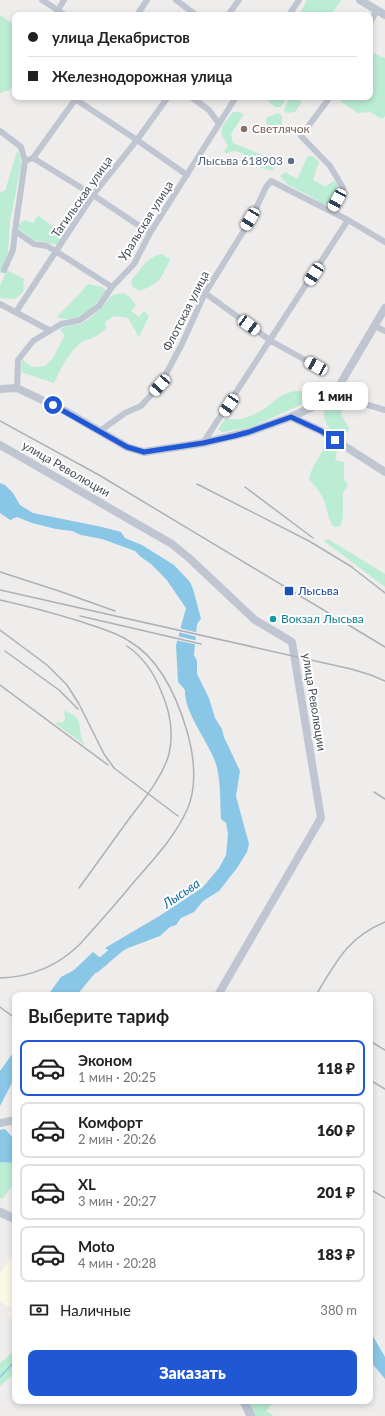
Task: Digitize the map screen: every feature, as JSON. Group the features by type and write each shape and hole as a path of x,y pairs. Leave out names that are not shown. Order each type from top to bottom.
{"main road":[{"path":"0,1212 12,1218"},
{"path":"245,1404 251,1416"}],"street":[{"path":"42,0 55,12"},
{"path":"57,12 64,0"},
{"path":"139,12 147,0"},
{"path":"176,0 192,12"},
{"path":"230,12 239,0"},
{"path":"291,12 299,0"},
{"path":"360,0 385,15"},
{"path":"373,17 377,10"},
{"path":"25,161 33,158 73,100"},
{"path":"77,100 187,175"},
{"name":"Тагильская улица","path":"16,312 57,252 93,195 137,140 166,100"},
{"path":"195,100 208,110 219,124"},
{"name":"Уральская улица","path":"17,388 18,360 33,341 61,324 80,320 99,306 112,287 134,264 150,233 234,100"},
{"path":"328,100 301,136 330,166 343,188 330,211 385,242"},
{"path":"0,132 21,147 25,161 13,250 4,270"},
{"path":"33,158 93,195 150,233"},
{"name":"Флотская улица","path":"100,431 125,413 141,406 160,385 182,344 205,293 250,219 266,187 271,181 330,211"},
{"path":"203,443 271,341 348,220"},
{"path":"15,231 34,244 47,246 112,287"},
{"path":"205,293 271,341 316,366"},
{"path":"0,304 49,330"},
{"path":"0,389 17,388 65,411 127,447 144,452 203,443 249,432 291,417 332,398 385,308"},
{"path":"375,326 385,331"},
{"path":"334,395 385,410"},
{"path":"291,417 321,431 385,472"},
{"name":"улица Революции","path":"0,445 172,544 255,620 292,642 321,818 220,992"},
{"path":"0,1122 12,1120"}],"shaded area":[{"path":"12,1255 12,1317 8,1315 11,1308 0,1302 0,1271 2,1271"}],"green space":[{"path":"307,0 341,0 333,12 301,12"},
{"path":"0,15 12,24 12,87 9,90 0,93"},
{"path":"373,53 385,58 385,116 382,119 370,112 358,113 340,101 373,100"},
{"path":"267,100 285,100 281,107 275,107"},
{"path":"289,100 300,100 301,103 295,112 286,113 284,110"},
{"path":"233,112 244,114 231,134 233,143 263,155 274,164 273,170 262,168 240,152 234,151 226,154 224,151 228,146 221,133 223,125"},
{"path":"278,113 282,116 282,129 271,129 267,125 266,118"},
{"path":"17,151 20,155 21,165 10,222 8,253 0,274 0,192 5,191"},
{"path":"308,156 314,157 319,162 313,180 325,187 333,181 338,184 337,191 330,204 323,204 288,185 280,176 285,172 297,179"},
{"path":"39,216 62,233 64,237 58,245 34,240 17,228 20,223 25,220 34,223 36,218"},
{"path":"161,254 170,259 160,279 140,291 132,286 131,281 144,264"},
{"path":"7,270 24,279 23,292 15,299 0,298 0,286"},
{"path":"88,284 102,287 107,291 97,303 79,317 65,319 57,317 80,293"},
{"path":"124,293 130,297 136,306 131,311 139,317 144,311 149,316 139,337 128,318 114,316 105,322 106,328 101,333 85,340 75,348 63,365 54,383 21,372 22,359 31,367 45,366 53,358 65,335 60,330 69,325 84,322 92,317 112,295"},
{"path":"325,384 329,386 322,395 252,427 222,432 218,429 226,418 235,420 245,418 260,412 285,394 297,391 314,391"},
{"path":"338,399 346,400 341,415 349,428 347,433 341,431 335,434 325,419 324,408 332,401"},
{"path":"329,439 338,446 335,460 344,462 344,478 348,485 343,493 343,517 340,526 334,527 329,518 322,496 309,479 312,469"},
{"path":"328,539 385,574 385,587 324,541"},
{"path":"65,711 72,714 79,722 82,740 85,745 56,724 58,721 62,723 65,720 63,712"},
{"path":"0,1162 12,1163 12,1186 2,1199 0,1198"},
{"path":"12,1352 12,1376 0,1386 0,1363"},
{"path":"251,1404 272,1404 266,1411 274,1416 256,1416"}],"water":[{"path":"0,483 5,485 13,493 20,505 33,513 121,532 125,538 142,545 174,565 190,582 201,619 197,624 194,655 197,661 197,674 209,698 215,718 222,729 224,737 240,771 236,796 249,844 247,852 237,868 219,891 203,901 194,912 181,918 176,925 170,927 160,936 128,948 115,955 105,948 161,915 203,887 219,868 226,855 228,834 226,823 221,819 220,790 217,768 215,761 192,717 188,707 185,690 178,682 176,645 186,608 166,579 135,551 102,539 32,523 17,517 10,520 0,513"},
{"path":"93,952 108,964 96,972 79,992 50,992 61,977 74,970"},
{"path":"12,1054 12,1083 0,1106 0,1071"},
{"path":"5,1129 12,1137 12,1163 0,1162 0,1130"},
{"path":"373,1336 385,1357 385,1379 373,1365"}],"pier":[{"path":"179,628 199,633 198,637 178,632"},
{"path":"177,636 198,641 198,645 175,640"}],"waterway":[{"name":"Лысьва","path":"95,968 122,945"},
{"path":"0,1377 12,1364"}],"railway":[{"path":"0,421 99,475 385,647"},
{"path":"197,484 309,541 352,567"},
{"path":"245,487 313,538"},
{"path":"349,565 385,593"},
{"path":"0,572 115,611"},
{"path":"0,590 351,669 385,681"},
{"path":"0,600 50,612 117,634 140,649 158,668 166,680 178,705 187,731 194,770 193,791 187,810 176,830 114,906 80,944 71,952 43,969 33,973 0,978"},
{"path":"80,616 201,644"},
{"path":"0,630 47,665 67,685 79,704 104,754 114,768 178,816"},
{"path":"79,888 152,788 162,771 169,754 171,730 169,714 164,699 155,678 147,666 138,655 127,646"},
{"path":"5,651 59,690 78,709"},
{"path":"0,685 108,765"},
{"path":"374,792 385,799"},
{"path":"318,992 330,972 352,943 372,928 385,922"},
{"path":"0,1007 12,1016"},
{"path":"373,1043 385,1050"},
{"path":"373,1082 385,1089"},
{"path":"373,1191 385,1198"}],"place":[{"name":"Светлячок","path":"244,129"},
{"name":"Лысьва 618903","path":"291,161"},
{"name":"Лысьва","path":"289,591"},
{"name":"Вокзал Лысьва","path":"273,619"}],"route":[{"path":"53,405 127,447 144,452 203,443 234,436 291,417 321,431 335,440"}]}
